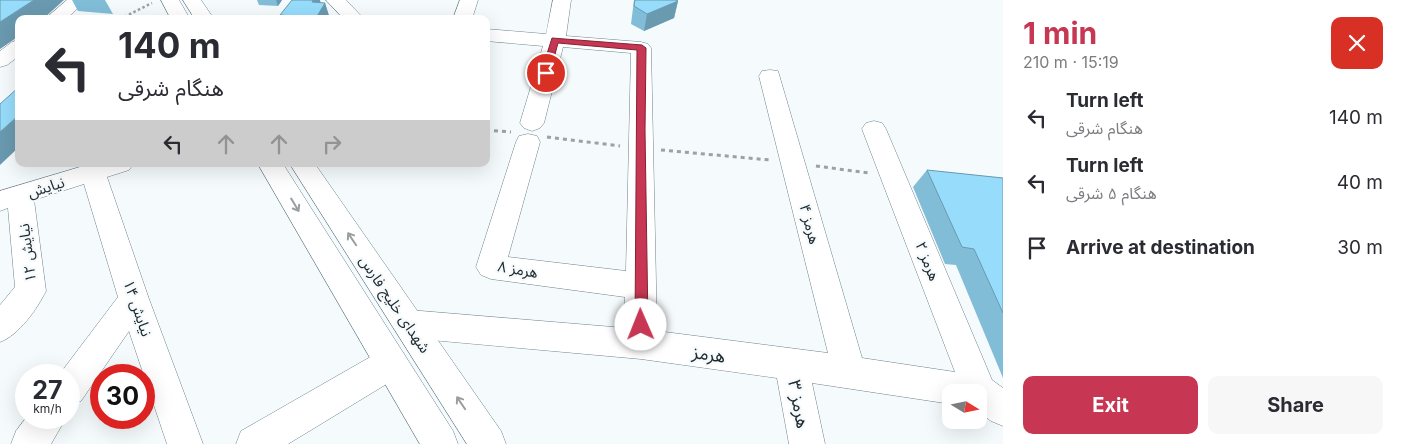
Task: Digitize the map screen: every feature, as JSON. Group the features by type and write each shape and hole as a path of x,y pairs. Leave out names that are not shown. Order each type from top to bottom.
{"street":[{"path":"59,15 78,0"},
{"path":"170,0 179,15"},
{"path":"192,0 202,15"},
{"path":"463,15 469,0"},
{"path":"528,133 555,40 562,0"},
{"path":"344,8 366,1"},
{"path":"490,35 642,48 640,148 642,344"},
{"path":"0,60 15,49"},
{"name":"هرمز ۴","path":"770,76 849,372"},
{"name":"هرمز ۲","path":"874,129 992,401"},
{"name":"هرمز ۸","path":"528,133 491,267 640,286"},
{"name":"شهدای خلیج فارس","path":"272,167 440,444"},
{"name":"شهدای خلیج فارس","path":"304,167 488,444"},
{"name":"نیایش","path":"10,198 106,168"},
{"name":"نیایش ۱۴","path":"106,168 134,299 185,444"},
{"name":"نیایش ۱۲","path":"0,328 31,291 10,198"},
{"path":"80,374 134,299"},
{"name":"هرمز","path":"409,324 642,344 849,372 992,401"},
{"path":"254,444 391,363"},
{"name":"هرمز ۳","path":"791,365 807,444"},
{"path":"29,444 40,429"}],"path":[{"path":"128,15 157,0"},
{"path":"490,130 528,133 640,148 794,162 894,177"}],"building":[{"path":"0,0 34,0 0,22"},
{"path":"292,0 313,0 312,2 325,3 318,15 280,15"},
{"path":"635,0 678,1 647,14 634,6"},
{"path":"15,91 15,119 0,132 0,104"},
{"path":"927,170 1003,178 1003,313 974,249 962,247"}],"route":[{"path":"546,73 555,40 642,48 640,130 641,325"}]}
